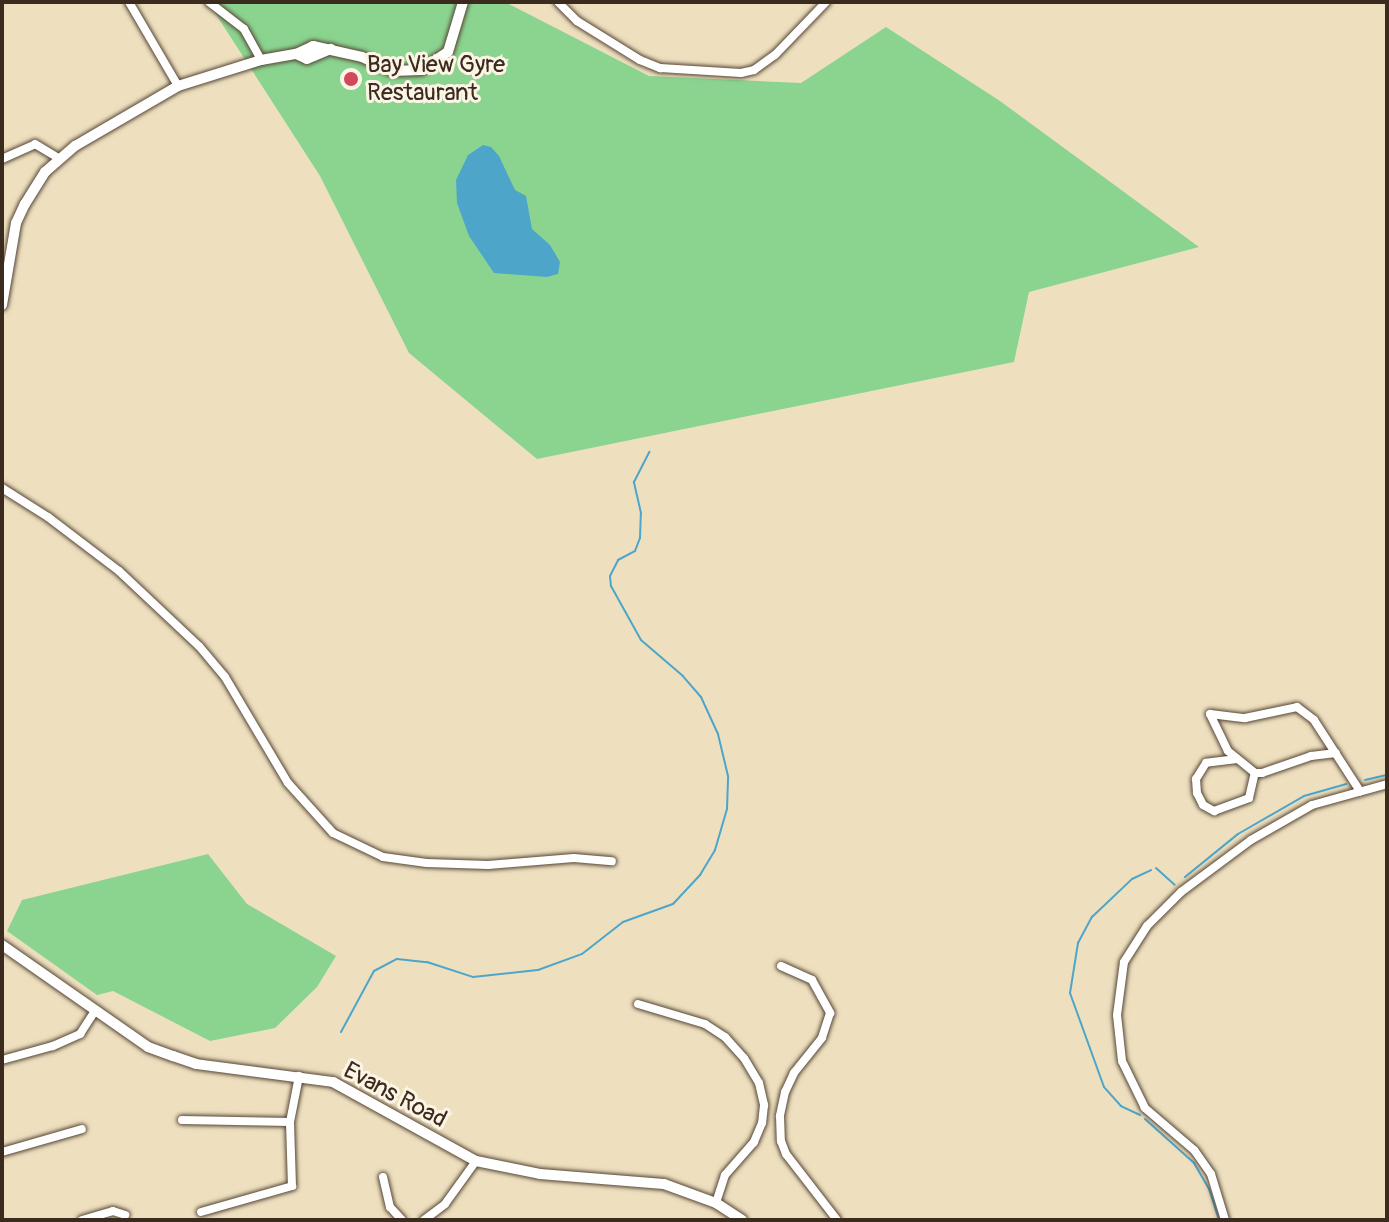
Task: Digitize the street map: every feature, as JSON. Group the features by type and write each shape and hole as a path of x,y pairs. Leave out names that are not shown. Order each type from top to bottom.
{"street":[{"path":"129,2 178,86"},
{"path":"209,2 244,29 261,60"},
{"path":"2,305 16,223 29,196 58,158 178,86 261,60 296,54 307,59 331,49 392,71 421,70 448,52 463,2"},
{"path":"558,2 577,21 660,68 741,73 754,70 775,55 826,2"},
{"path":"2,159 35,144 58,158"},
{"path":"2,488 48,517 119,571 199,646 225,677 288,783 333,833 383,857 427,863 488,865 574,858 612,861"},
{"path":"1336,753 1311,756 1255,773 1228,751 1210,714 1245,718 1297,707 1314,720 1336,753 1360,791"},
{"path":"1237,759 1206,763 1196,779 1203,805 1214,811 1237,806 1249,798 1255,773"},
{"path":"1225,1220 1211,1174 1194,1150 1145,1108 1122,1061 1117,1015 1124,962 1147,926 1181,892 1251,840 1312,805 1387,784"},
{"name":"Evans Road","path":"2,945 148,1047 196,1064 299,1076 349,1089 476,1161 540,1174 643,1179 716,1203 742,1220"},
{"path":"781,966 812,980 830,1013 822,1038 794,1073 785,1092 780,1116 781,1141 786,1154 837,1220"},
{"path":"638,1004 705,1024 725,1037 744,1058 759,1083 764,1105 762,1123 754,1142 725,1175 716,1203"},
{"path":"2,1060 53,1046 80,1034 95,1011"},
{"path":"201,1212 292,1186 290,1122 299,1076"},
{"path":"182,1120 290,1122"},
{"path":"2,1152 82,1129"},
{"path":"424,1220 445,1204 476,1161"},
{"path":"383,1177 390,1207 402,1220"},
{"path":"82,1220 113,1211 125,1215"}],"green space":[{"path":"208,2 505,2 649,76 801,83 886,27 1000,101 1199,247 1029,292 1014,362 537,459 409,353 320,176"},
{"path":"208,854 247,904 336,956 317,987 275,1028 210,1041 113,991 97,995 7,931 22,900"}],"water":[{"path":"483,145 491,147 499,156 515,190 526,196 532,229 550,245 560,262 558,274 547,277 494,273 469,236 457,203 456,180 468,155"}],"waterway":[{"path":"341,1032 374,971 397,959 427,962 473,977 538,970 582,954 623,922 673,904 700,875 715,850 727,809 728,776 718,734 701,697 683,676 641,640 611,586 610,576 618,560 635,551 640,538 641,513 634,482 649,452"},
{"path":"1365,780 1387,775"},
{"path":"1185,877 1238,834 1304,796 1346,784"},
{"path":"1156,868 1175,885"},
{"path":"1140,1115 1121,1106 1104,1087 1070,993 1078,943 1092,917 1132,879 1151,870"},
{"path":"1145,1119 1194,1163 1209,1189 1219,1220"}],"place":[{"name":"Bay View Gyre Restaurant","path":"351,79"}]}
